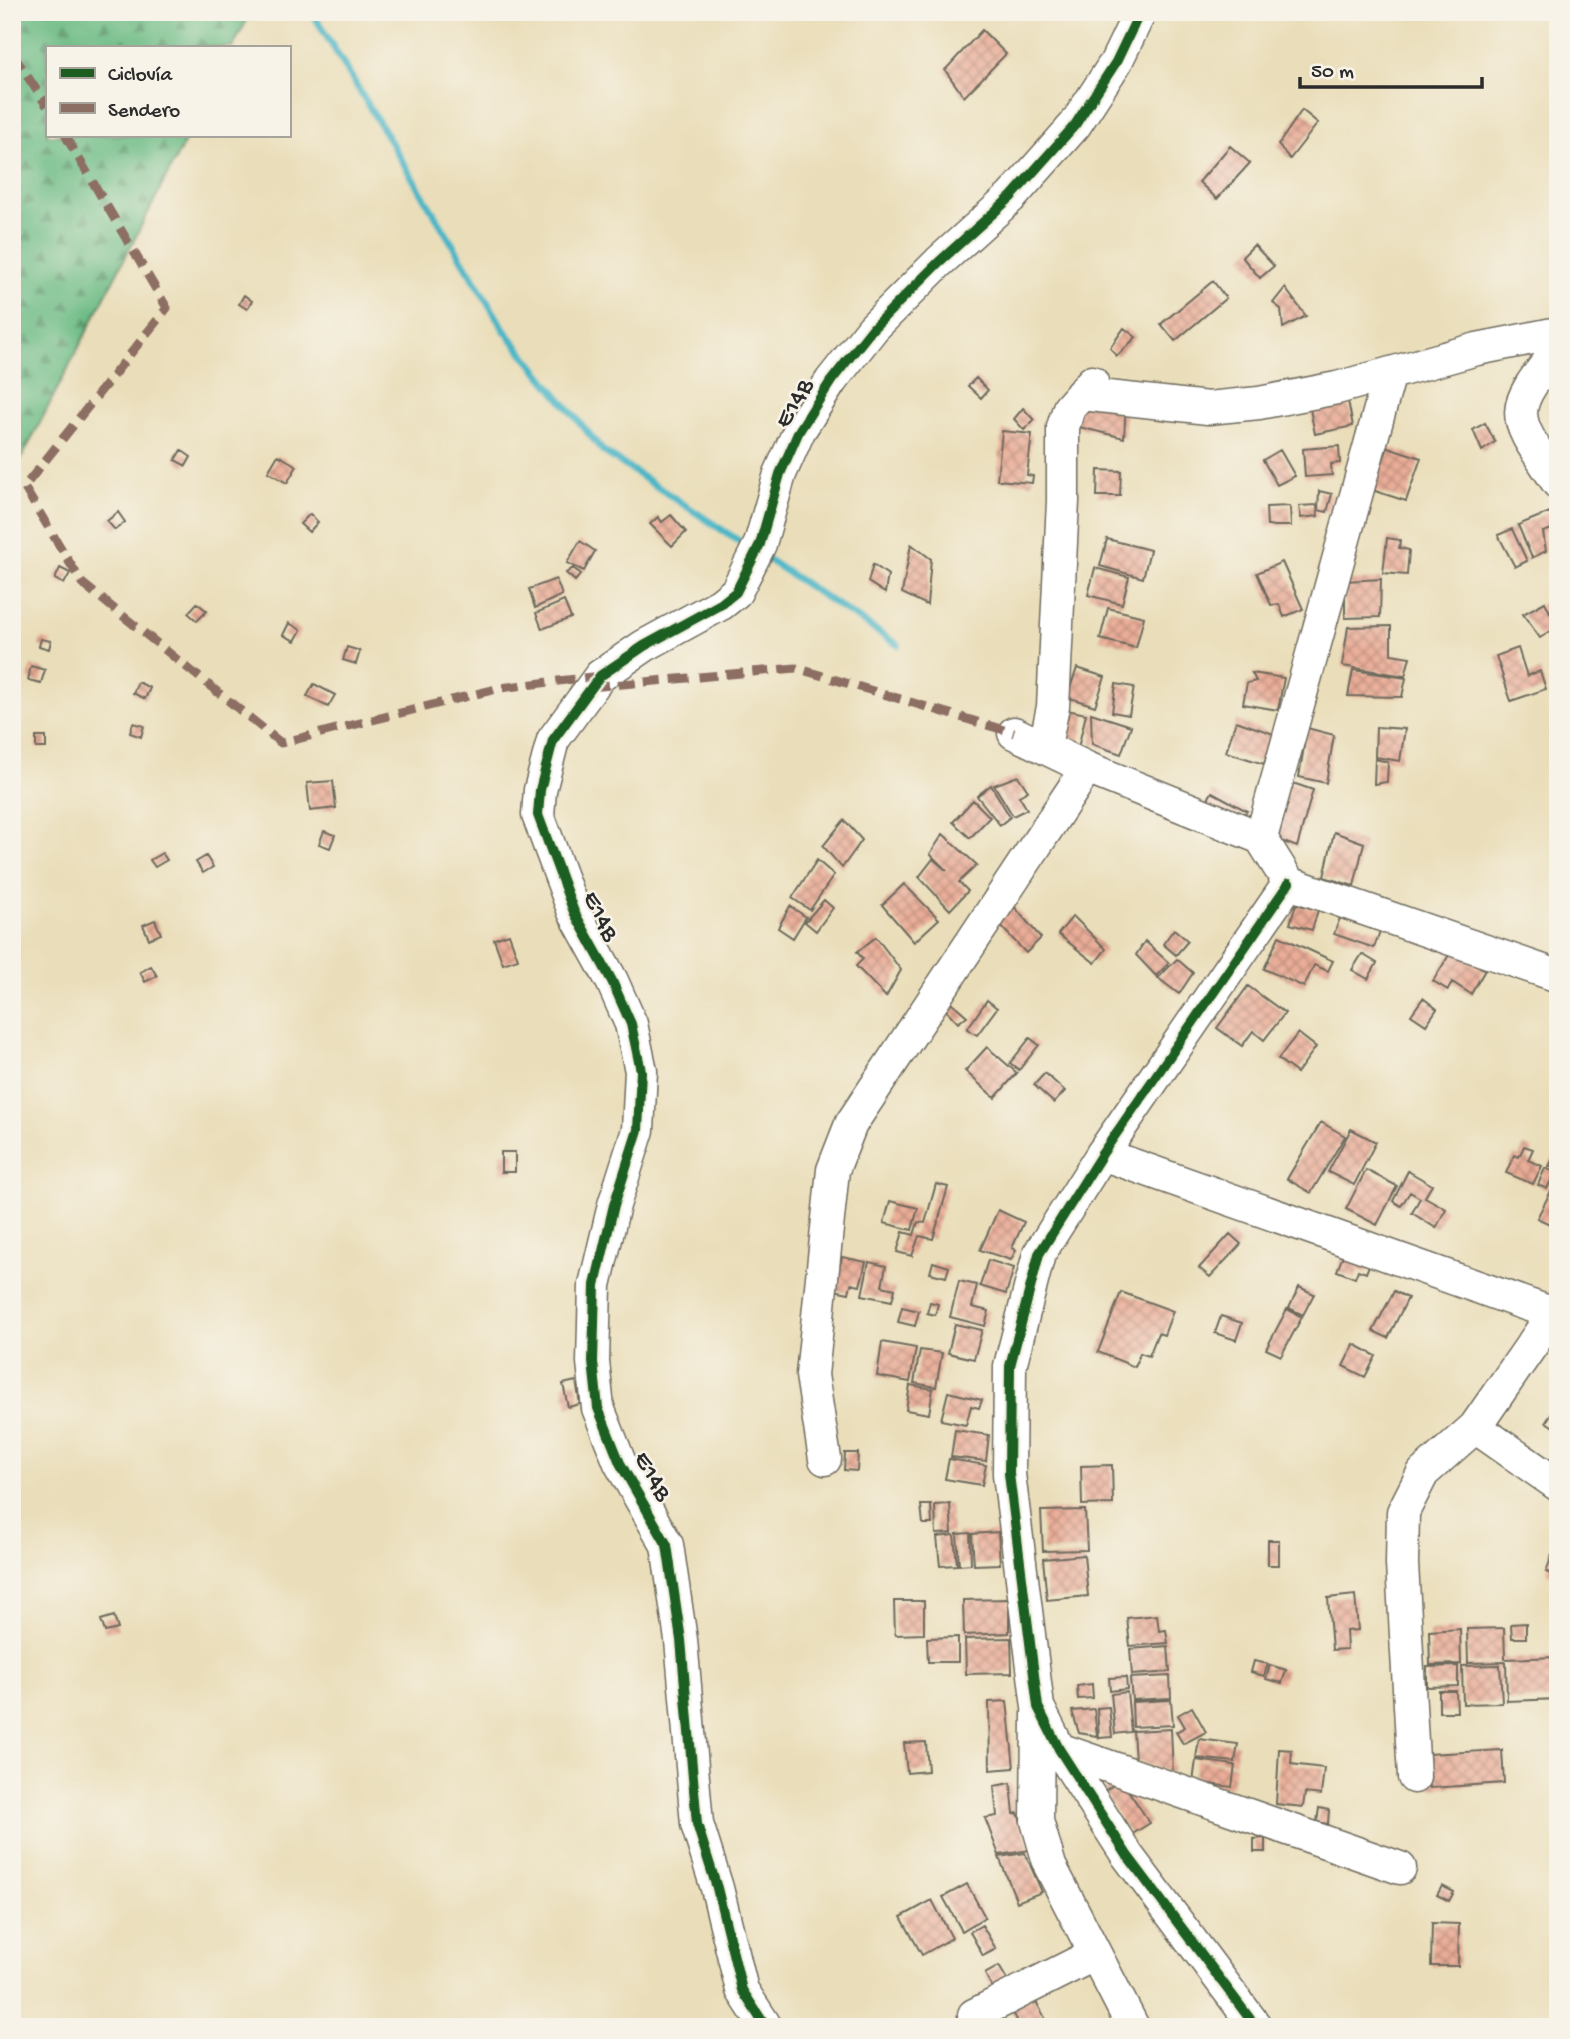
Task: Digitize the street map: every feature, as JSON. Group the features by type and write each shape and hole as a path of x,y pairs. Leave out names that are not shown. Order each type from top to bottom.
{"street":[{"name":"E14B","path":"766,2027 742,1990 717,1888 697,1824 681,1640 667,1545 620,1463 598,1408 593,1362 595,1285 614,1205 638,1130 641,1070 631,1024 612,981 574,912 538,815 540,790 553,740 600,676 644,646 721,604 736,592 753,556 780,474 799,431 831,381 873,328 939,262 1012,197 1075,125 1116,62 1140,12"},
{"path":"1045,745 1053,707 1063,501 1063,427 1069,408 1086,388 1208,408 1337,388 1477,349 1558,333"},
{"path":"1558,351 1530,383 1522,398 1521,413 1528,437 1558,483"},
{"path":"1261,838 1390,373"},
{"path":"1014,733 1045,745 1087,768 1261,838 1289,883 1558,976"},
{"path":"825,1459 812,1375 833,1170 851,1124 1087,768"},
{"path":"1133,2027 1049,1866 1037,1821 1038,1707 1009,1474 1010,1366 1039,1254 1102,1154 1289,883"},
{"path":"1102,1154 1556,1311 1475,1427 1423,1473 1403,1512 1402,1564 1414,1777"},
{"path":"1475,1427 1558,1485"},
{"path":"1038,1707 1059,1749 1127,1855 1256,2027"},
{"path":"1059,1749 1400,1868"},
{"path":"974,2015 1095,1954"}],"green space":[{"path":"12,12 251,12 234,46 46,46 46,136 187,136 12,477"}],"building":[{"path":"982,30 1006,54 964,97 945,70"},
{"path":"1302,110 1318,123 1290,159 1278,145"},
{"path":"1230,146 1250,163 1217,199 1199,182"},
{"path":"1254,245 1274,266 1260,278 1242,257"},
{"path":"1213,281 1226,298 1175,341 1161,324"},
{"path":"1285,288 1306,316 1283,328 1281,309 1273,303"},
{"path":"244,295 252,301 247,309 239,304"},
{"path":"1124,328 1136,337 1117,356 1110,348"},
{"path":"976,378 988,390 981,398 968,386"},
{"path":"1081,394 1126,401 1124,438 1075,426"},
{"path":"1347,396 1353,426 1315,434 1309,404"},
{"path":"1023,408 1034,420 1024,430 1014,419"},
{"path":"1485,423 1495,442 1482,451 1473,430"},
{"path":"1002,431 1032,434 1027,475 1033,476 1032,483 997,480"},
{"path":"1339,446 1340,463 1331,464 1332,475 1305,477 1303,449"},
{"path":"1388,447 1421,458 1406,501 1372,490"},
{"path":"181,450 191,457 186,466 175,460"},
{"path":"1280,450 1295,476 1277,485 1263,460"},
{"path":"278,455 297,466 287,483 268,472"},
{"path":"1098,470 1121,471 1120,496 1097,496"},
{"path":"1319,491 1332,494 1327,512 1318,510"},
{"path":"1317,505 1318,516 1301,518 1299,506"},
{"path":"1290,506 1291,526 1267,526 1266,507"},
{"path":"1555,510 1558,527 1543,532 1546,551 1532,558 1518,525"},
{"path":"118,512 125,522 115,530 107,521"},
{"path":"310,514 318,522 309,532 300,524"},
{"path":"671,515 686,532 672,546 650,524 658,517 662,522"},
{"path":"1512,529 1527,561 1515,567 1498,535"},
{"path":"1387,538 1400,540 1399,548 1409,550 1407,575 1383,573"},
{"path":"1107,539 1150,550 1143,578 1100,566"},
{"path":"580,541 595,551 584,571 567,563"},
{"path":"911,544 931,559 927,605 902,593"},
{"path":"1282,562 1303,609 1284,617 1279,604 1271,605 1257,573"},
{"path":"873,564 888,575 885,593 868,582"},
{"path":"60,568 70,573 64,584 55,579"},
{"path":"573,568 581,574 575,581 566,573"},
{"path":"1095,568 1129,577 1122,604 1088,595"},
{"path":"556,579 562,595 535,608 529,589"},
{"path":"1381,579 1380,617 1345,618 1345,581"},
{"path":"564,601 571,618 542,629 536,613"},
{"path":"1545,602 1557,627 1540,638 1523,614"},
{"path":"197,603 207,611 197,621 188,613"},
{"path":"1108,608 1144,617 1136,648 1100,639"},
{"path":"289,623 301,630 295,641 283,635"},
{"path":"1391,626 1391,654 1410,657 1405,676 1342,666 1348,627"},
{"path":"41,639 51,641 49,649 39,646"},
{"path":"347,647 360,651 356,664 343,660"},
{"path":"1518,648 1527,676 1540,671 1546,689 1511,701 1496,656"},
{"path":"31,666 45,670 41,683 28,680"},
{"path":"1077,668 1105,677 1095,706 1067,697"},
{"path":"1353,670 1406,678 1402,697 1348,696"},
{"path":"1252,673 1284,678 1278,710 1243,704 1247,683 1256,681"},
{"path":"138,682 150,688 145,699 133,693"},
{"path":"314,684 335,695 328,707 307,696"},
{"path":"1116,684 1134,687 1129,715 1112,712"},
{"path":"1053,707 1086,714 1075,761 1045,743"},
{"path":"1091,713 1131,726 1121,754 1092,744"},
{"path":"1236,721 1274,734 1264,764 1226,752"},
{"path":"133,723 144,726 141,737 130,733"},
{"path":"1376,727 1405,729 1400,761 1375,757"},
{"path":"1307,728 1334,735 1326,783 1299,777"},
{"path":"1549,733 1558,734 1558,778 1556,778"},
{"path":"36,737 46,737 46,748 36,748"},
{"path":"1375,759 1388,762 1387,782 1374,784"},
{"path":"1018,776 1028,791 1019,796 1027,809 1013,816 994,785"},
{"path":"1281,779 1313,790 1297,847 1265,835"},
{"path":"333,781 336,808 310,811 307,783"},
{"path":"991,785 1010,817 1000,825 977,796"},
{"path":"1212,792 1247,811 1234,823 1202,810"},
{"path":"973,800 990,817 970,838 953,822"},
{"path":"844,820 862,840 842,868 823,846"},
{"path":"324,831 335,835 330,848 319,844"},
{"path":"1334,832 1364,843 1354,886 1324,877"},
{"path":"943,834 977,865 959,882 968,891 950,910 919,877 933,859 947,871 930,854"},
{"path":"162,853 167,860 155,867 150,860"},
{"path":"206,856 213,867 203,873 196,862"},
{"path":"817,860 834,875 810,910 792,898"},
{"path":"904,884 939,919 914,942 882,905"},
{"path":"824,900 833,908 816,931 805,922"},
{"path":"1012,904 1041,938 1026,953 996,921"},
{"path":"1296,904 1318,910 1312,930 1290,924"},
{"path":"790,906 806,917 793,938 778,928"},
{"path":"1073,916 1106,949 1095,963 1058,934"},
{"path":"1340,918 1380,931 1374,948 1334,934"},
{"path":"155,920 161,934 149,939 143,925"},
{"path":"1174,929 1188,941 1176,955 1163,944"},
{"path":"509,934 518,959 503,964 494,939"},
{"path":"1279,936 1333,961 1328,971 1314,965 1304,987 1264,969"},
{"path":"876,937 901,970 886,997 856,966 863,959 857,952"},
{"path":"1145,941 1169,963 1156,976 1136,955"},
{"path":"1452,950 1485,970 1471,994 1452,982 1448,990 1433,981"},
{"path":"1362,954 1377,963 1368,979 1352,970"},
{"path":"1177,959 1193,973 1179,994 1158,978"},
{"path":"151,966 157,976 145,982 140,972"},
{"path":"1248,986 1285,1013 1264,1040 1253,1031 1242,1046 1217,1028"},
{"path":"1423,998 1437,1009 1426,1025 1411,1015"},
{"path":"987,1000 997,1008 977,1035 967,1029"},
{"path":"951,1002 967,1016 958,1023 945,1009"},
{"path":"1298,1033 1316,1047 1297,1073 1278,1059"},
{"path":"1030,1038 1039,1045 1019,1070 1010,1063"},
{"path":"987,1047 1017,1073 995,1098 965,1071"},
{"path":"1045,1073 1065,1091 1054,1103 1034,1085"},
{"path":"1321,1122 1345,1136 1311,1193 1287,1179"},
{"path":"1351,1129 1376,1142 1354,1185 1328,1172"},
{"path":"1524,1146 1533,1149 1528,1160 1542,1166 1533,1184 1506,1173 1514,1155 1519,1157"},
{"path":"501,1152 515,1152 515,1172 501,1172"},
{"path":"1554,1157 1558,1159 1558,1170 1549,1166"},
{"path":"1545,1168 1555,1172 1547,1189 1538,1185"},
{"path":"1366,1170 1397,1186 1377,1225 1346,1209"},
{"path":"1408,1171 1432,1185 1425,1197 1446,1209 1436,1228 1412,1213 1420,1198 1410,1192 1401,1206 1393,1201"},
{"path":"936,1184 948,1187 933,1239 919,1236 912,1256 897,1252 903,1232 914,1235 918,1222 925,1223"},
{"path":"1552,1189 1558,1192 1558,1228 1537,1218"},
{"path":"890,1201 918,1208 912,1230 884,1223"},
{"path":"998,1210 1024,1222 1012,1248 1016,1250 1011,1260 980,1250"},
{"path":"1230,1234 1241,1244 1210,1277 1199,1268"},
{"path":"1346,1248 1372,1258 1366,1273 1358,1270 1355,1278 1337,1271"},
{"path":"842,1257 866,1262 860,1286 851,1284 849,1293 834,1290"},
{"path":"988,1260 1014,1268 1006,1294 980,1286"},
{"path":"869,1262 886,1266 882,1286 895,1289 892,1301 862,1295"},
{"path":"933,1262 949,1267 946,1277 930,1273"},
{"path":"959,1281 977,1285 972,1307 989,1311 985,1326 950,1317"},
{"path":"1299,1287 1314,1294 1303,1315 1289,1308"},
{"path":"1394,1291 1408,1298 1388,1338 1373,1331"},
{"path":"1121,1292 1173,1311 1164,1335 1158,1333 1149,1356 1140,1353 1135,1367 1098,1352"},
{"path":"930,1302 938,1304 935,1315 927,1313"},
{"path":"902,1307 919,1311 915,1326 898,1322"},
{"path":"1287,1309 1302,1317 1281,1356 1266,1349"},
{"path":"1221,1316 1242,1323 1236,1340 1215,1333"},
{"path":"955,1324 982,1330 974,1359 948,1353"},
{"path":"882,1342 916,1348 910,1382 877,1376"},
{"path":"1354,1344 1376,1356 1365,1377 1343,1366"},
{"path":"920,1350 942,1353 936,1387 914,1383"},
{"path":"576,1381 580,1404 568,1407 563,1384"},
{"path":"910,1385 933,1389 929,1414 906,1410"},
{"path":"948,1392 982,1400 979,1408 971,1406 966,1425 941,1420"},
{"path":"1558,1403 1558,1430 1546,1422"},
{"path":"955,1430 989,1435 986,1461 951,1457"},
{"path":"845,1453 858,1453 857,1471 844,1470"},
{"path":"949,1459 986,1465 982,1485 945,1479"},
{"path":"1112,1465 1113,1504 1082,1505 1081,1466"},
{"path":"950,1504 952,1533 936,1534 935,1505"},
{"path":"921,1505 931,1505 932,1524 923,1524"},
{"path":"1085,1510 1087,1550 1043,1551 1041,1511"},
{"path":"998,1532 1000,1564 974,1565 972,1534"},
{"path":"970,1533 971,1564 959,1565 957,1534"},
{"path":"954,1535 957,1565 940,1566 937,1537"},
{"path":"1268,1540 1279,1540 1279,1565 1268,1565"},
{"path":"1084,1555 1088,1596 1047,1600 1043,1559"},
{"path":"1552,1555 1558,1557 1558,1576 1546,1572"},
{"path":"1355,1595 1358,1630 1346,1631 1347,1649 1332,1650 1328,1598"},
{"path":"1009,1599 1009,1633 964,1635 963,1600"},
{"path":"894,1601 924,1601 924,1634 895,1635"},
{"path":"1157,1615 1159,1631 1166,1630 1168,1643 1130,1646 1127,1618"},
{"path":"114,1616 118,1629 105,1632 101,1620"},
{"path":"1526,1623 1526,1638 1512,1638 1511,1624"},
{"path":"1504,1628 1505,1659 1558,1657 1558,1699 1507,1701 1506,1662 1468,1663 1467,1629"},
{"path":"1460,1629 1461,1664 1430,1665 1429,1631"},
{"path":"958,1637 958,1662 928,1662 927,1638"},
{"path":"1011,1638 1012,1673 966,1674 965,1639"},
{"path":"1168,1646 1170,1672 1132,1675 1130,1649"},
{"path":"1254,1661 1268,1664 1264,1676 1251,1672"},
{"path":"1270,1665 1286,1670 1282,1683 1266,1679"},
{"path":"1500,1665 1502,1703 1463,1704 1462,1666"},
{"path":"1458,1666 1458,1686 1427,1687 1427,1667"},
{"path":"1170,1676 1171,1698 1132,1700 1130,1678"},
{"path":"1126,1677 1127,1689 1110,1691 1109,1678"},
{"path":"1092,1684 1093,1698 1078,1699 1077,1686"},
{"path":"1439,1691 1456,1691 1457,1712 1439,1712"},
{"path":"1127,1692 1131,1732 1115,1734 1111,1694"},
{"path":"1171,1700 1173,1725 1133,1727 1132,1702"},
{"path":"1007,1701 1014,1768 990,1770 989,1702"},
{"path":"1109,1707 1112,1737 1099,1738 1097,1708"},
{"path":"1192,1707 1206,1732 1183,1744 1176,1732 1185,1727 1178,1715"},
{"path":"1094,1709 1097,1736 1079,1733 1072,1711"},
{"path":"1171,1729 1173,1773 1135,1761 1133,1731"},
{"path":"1199,1739 1238,1744 1235,1762 1196,1758"},
{"path":"926,1742 928,1771 907,1773 904,1743"},
{"path":"1279,1749 1292,1750 1291,1764 1324,1768 1321,1795 1305,1793 1303,1807 1276,1804"},
{"path":"1502,1750 1504,1783 1430,1788 1428,1754"},
{"path":"1196,1760 1235,1765 1232,1787 1193,1782"},
{"path":"1121,1780 1150,1823 1131,1835 1103,1792"},
{"path":"1011,1783 1014,1814 1018,1813 1030,1850 999,1855 985,1818 997,1816 994,1786"},
{"path":"1319,1808 1329,1810 1328,1824 1317,1822"},
{"path":"1265,1838 1265,1852 1254,1852 1254,1839"},
{"path":"1025,1853 1042,1892 1017,1902 999,1857"},
{"path":"967,1884 985,1917 962,1931 943,1897"},
{"path":"1442,1886 1454,1892 1449,1901 1437,1895"},
{"path":"932,1900 952,1938 922,1955 901,1917"},
{"path":"1432,1923 1459,1924 1458,1966 1431,1966"},
{"path":"982,1925 996,1949 983,1956 970,1932"},
{"path":"999,1966 1008,1981 993,1989 985,1974"},
{"path":"1033,1996 1050,2027 1020,2027 1010,2009"},
{"path":"1481,2022 1481,2027 1454,2027 1454,2025"}],"waterway":[{"path":"312,12 505,331 603,451 748,547"},
{"path":"761,555 898,645"}],"marked path":[{"path":"12,53 46,104"},
{"path":"66,136 167,308 24,487 82,583 281,743 500,688 600,676"},
{"path":"591,687 796,668 1014,733"}],"cycle path":[{"path":"766,2027 742,1990 717,1888 697,1824 681,1640 667,1545 620,1463 598,1408 593,1362 595,1285 614,1205 638,1130 641,1071 631,1024 612,981 574,912 538,815 540,790 553,740 600,676 644,646 721,604 736,592 760,544 780,474 799,431 831,381 873,328 939,262 1011,197 1075,125 1116,62 1140,12"},
{"path":"1256,2027 1127,1855 1059,1749 1038,1707 1009,1474 1010,1366 1039,1254 1102,1154 1289,883"}]}
